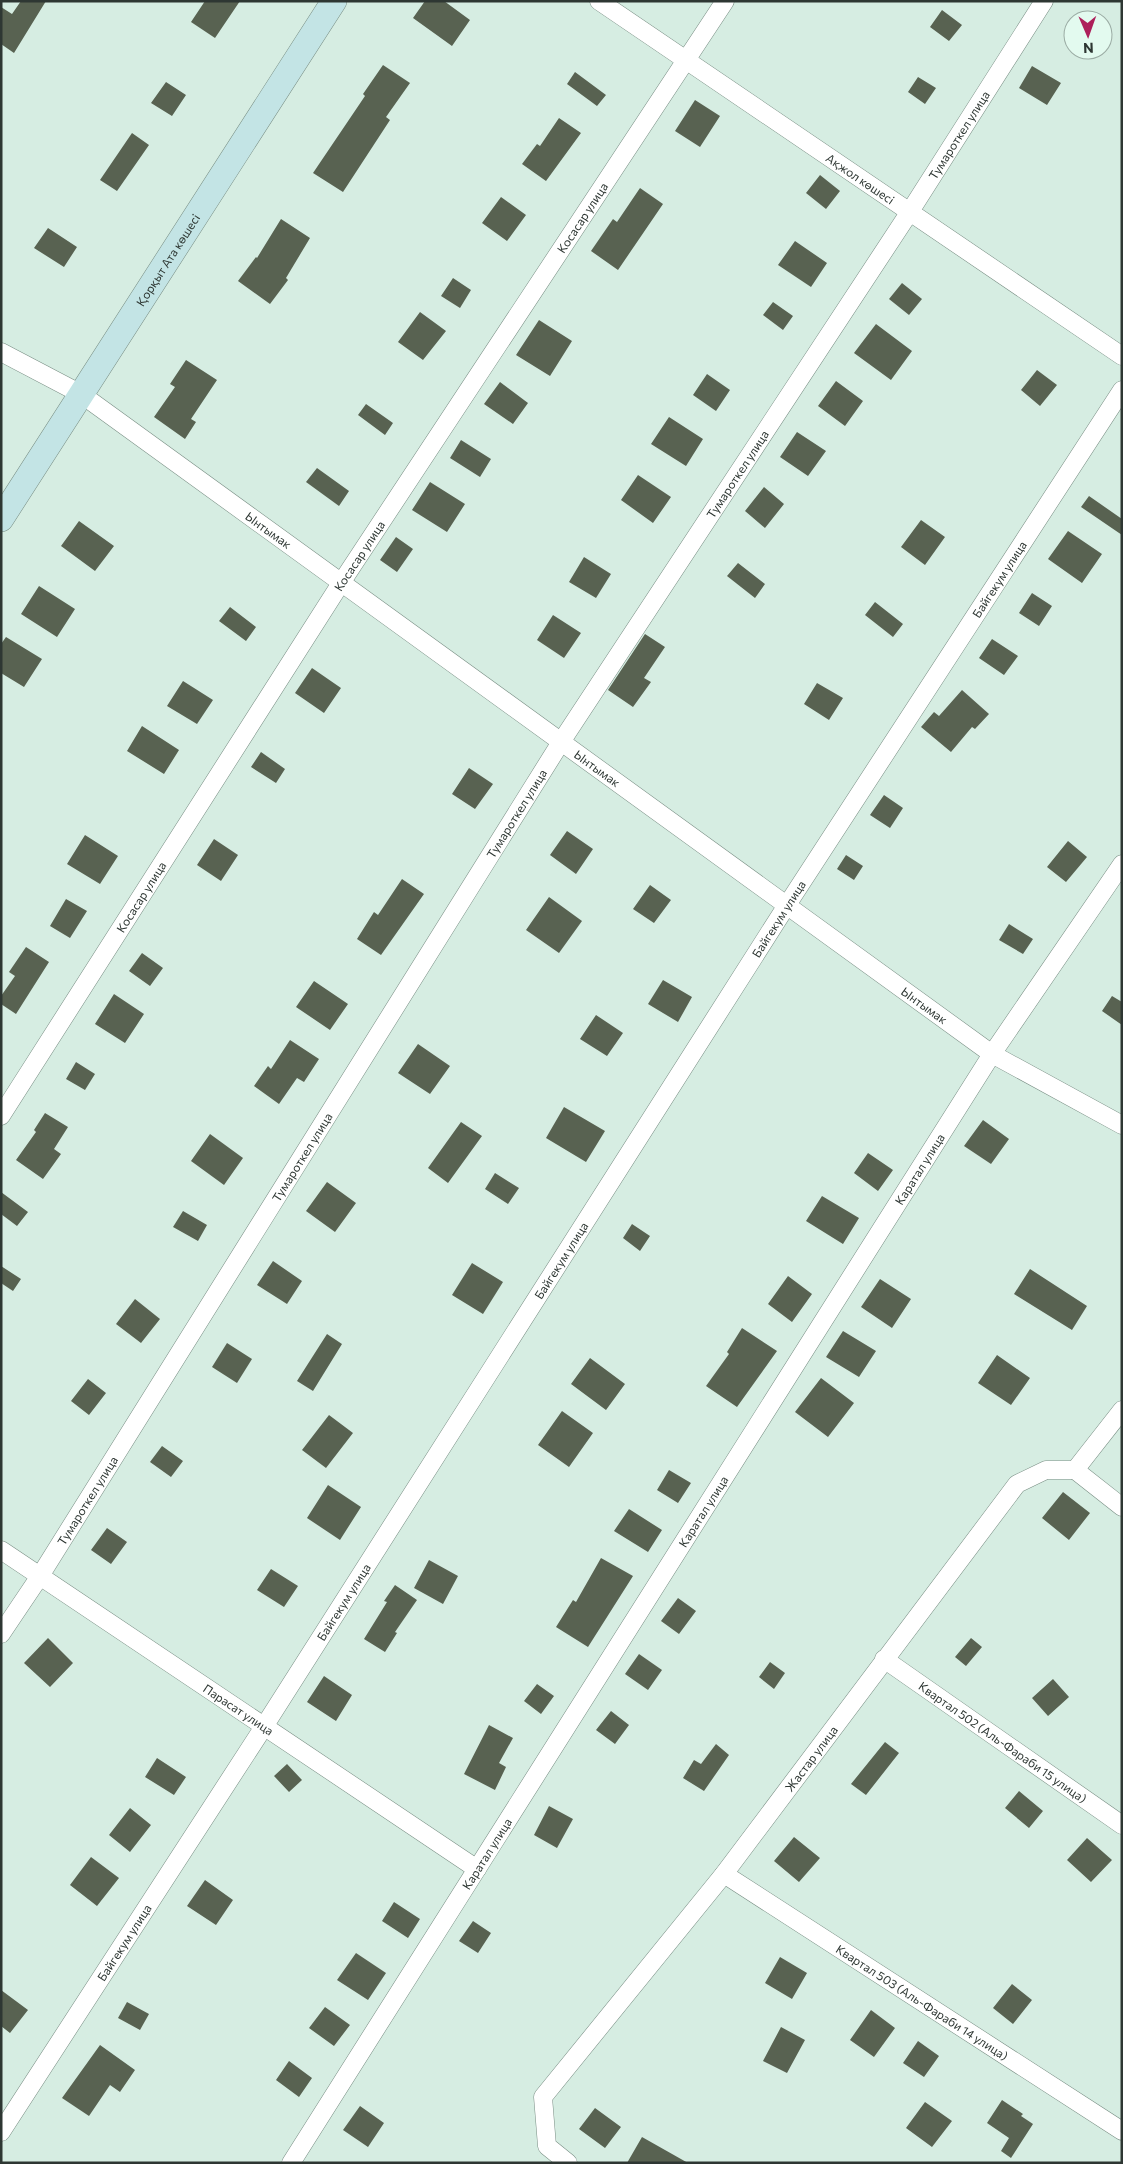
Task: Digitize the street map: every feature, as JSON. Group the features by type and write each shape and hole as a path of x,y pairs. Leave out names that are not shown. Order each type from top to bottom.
{"main road":[{"name":"Қорқыт Ата көшесі","path":"1,519 334,1"}],"street":[{"name":"Ақжол көшесі","path":"599,1 1122,356"},
{"name":"Косасар улица","path":"1,1116 341,583 725,1"},
{"name":"Тумароткел улица","path":"1,1634 40,1576 561,742 909,213 1044,1"},
{"name":"Ынтымак","path":"1,352 81,394 992,1054 1122,1125"},
{"name":"Байгекум улица","path":"1,2132 265,1725 787,905 1122,390"},
{"name":"Каратал улица","path":"291,2163 992,1054 1122,864"},
{"path":"1122,1410 1075,1470 1122,1507"},
{"name":"Жастар улица","path":"568,2163 548,2146 543,2097 724,1874 1017,1484 1046,1470 1075,1470"},
{"name":"Парасат улица","path":"1,1550 265,1725 477,1869"},
{"name":"Квартал 502 (Аль-Фараби 15 улица)","path":"884,1659 1122,1825"},
{"name":"Квартал 503 (Аль-Фараби 14 улица)","path":"724,1874 1122,2130"}],"building":[{"path":"21,1 46,1 14,53 1,44 1,7 12,14"},
{"path":"205,1 240,1 215,38 191,22"},
{"path":"425,1 444,1 470,20 452,46 413,18"},
{"path":"942,10 962,25 949,41 930,27"},
{"path":"383,65 410,83 386,117 390,120 343,192 313,173 365,96 363,94"},
{"path":"1032,66 1061,83 1047,105 1019,88"},
{"path":"575,72 606,95 597,106 567,84"},
{"path":"918,77 936,88 925,104 908,92"},
{"path":"166,82 186,95 172,116 151,103"},
{"path":"695,100 720,116 700,147 675,131"},
{"path":"559,118 581,133 546,181 522,164 537,144 540,146"},
{"path":"132,133 149,145 117,191 100,180"},
{"path":"820,175 840,191 826,209 806,193"},
{"path":"640,188 663,204 618,270 591,251 613,219 617,222"},
{"path":"501,197 526,215 507,241 482,223"},
{"path":"281,219 310,238 286,278 288,280 270,304 238,281 257,258"},
{"path":"48,228 77,247 64,267 34,248"},
{"path":"795,241 827,263 811,287 778,265"},
{"path":"453,278 471,290 460,308 441,296"},
{"path":"902,283 922,299 909,315 889,299"},
{"path":"773,302 793,316 783,330 763,315"},
{"path":"420,312 446,331 423,360 398,342"},
{"path":"539,320 572,341 550,376 516,355"},
{"path":"876,324 912,351 891,380 854,353"},
{"path":"186,360 217,380 191,419 196,422 185,439 154,417 175,387 170,384"},
{"path":"1037,370 1057,385 1040,406 1021,390"},
{"path":"707,374 730,390 716,411 693,395"},
{"path":"836,381 863,401 845,426 818,406"},
{"path":"500,382 528,403 513,424 484,404"},
{"path":"366,404 393,423 385,435 358,415"},
{"path":"669,417 703,439 686,466 651,444"},
{"path":"797,432 826,451 808,476 780,457"},
{"path":"461,440 491,459 480,477 450,458"},
{"path":"317,468 349,491 339,506 306,482"},
{"path":"638,475 671,497 653,523 621,500"},
{"path":"430,482 465,504 447,532 412,510"},
{"path":"764,487 784,504 765,528 745,511"},
{"path":"1089,496 1122,519 1122,535 1081,507"},
{"path":"921,520 945,537 925,565 901,547"},
{"path":"79,521 114,546 95,571 61,546"},
{"path":"1068,531 1102,554 1082,583 1048,559"},
{"path":"396,537 413,549 397,572 380,560"},
{"path":"584,557 611,574 596,598 569,582"},
{"path":"738,563 765,584 755,598 727,576"},
{"path":"39,586 75,609 57,637 21,614"},
{"path":"1032,593 1052,606 1039,626 1019,613"},
{"path":"875,602 903,624 893,637 865,615"},
{"path":"230,607 256,627 246,641 219,621"},
{"path":"553,615 581,633 564,658 537,640"},
{"path":"645,634 665,647 644,678 651,682 633,707 608,690"},
{"path":"6,637 42,659 24,687 1,673 1,644"},
{"path":"992,639 1018,656 1004,675 979,658"},
{"path":"312,668 341,688 324,713 295,693"},
{"path":"183,681 213,700 197,724 167,706"},
{"path":"817,683 843,698 829,720 804,704"},
{"path":"962,690 989,714 975,729 972,727 951,752 921,727 934,712 939,716"},
{"path":"142,726 179,750 164,774 127,751"},
{"path":"261,752 285,769 276,783 251,767"},
{"path":"469,768 493,784 475,809 452,794"},
{"path":"884,795 903,808 890,828 870,815"},
{"path":"567,831 593,849 576,874 550,855"},
{"path":"85,835 118,856 100,884 67,864"},
{"path":"214,839 238,855 221,881 197,865"},
{"path":"1068,841 1087,857 1066,882 1047,867"},
{"path":"846,855 863,866 854,880 837,869"},
{"path":"402,879 424,894 381,955 357,939 374,912 378,915"},
{"path":"650,885 671,900 654,923 633,909"},
{"path":"549,897 582,921 559,953 526,930"},
{"path":"66,899 87,911 70,938 50,926"},
{"path":"1009,924 1033,939 1023,954 999,940"},
{"path":"26,947 49,962 16,1014 1,1004 1,996 15,976 9,972"},
{"path":"142,953 163,968 150,986 129,971"},
{"path":"663,980 692,997 678,1022 648,1004"},
{"path":"314,981 348,1004 330,1030 296,1007"},
{"path":"114,994 144,1014 125,1043 95,1024"},
{"path":"1112,996 1122,1002 1122,1025 1102,1011"},
{"path":"596,1015 623,1033 607,1056 580,1039"},
{"path":"290,1040 319,1059 304,1082 297,1078 279,1104 254,1086 268,1066 271,1069"},
{"path":"418,1044 450,1066 430,1094 398,1073"},
{"path":"76,1062 95,1074 85,1090 66,1079"},
{"path":"564,1107 605,1131 586,1162 546,1138"},
{"path":"45,1113 68,1127 54,1149 61,1154 43,1179 16,1160 36,1132 34,1130"},
{"path":"983,1120 1009,1139 991,1164 964,1146"},
{"path":"461,1122 482,1136 448,1183 428,1168"},
{"path":"210,1134 243,1158 224,1185 191,1161"},
{"path":"868,1153 893,1170 878,1191 854,1173"},
{"path":"495,1173 519,1188 508,1204 485,1189"},
{"path":"327,1182 356,1203 335,1232 306,1211"},
{"path":"1,1192 28,1212 17,1226 1,1214"},
{"path":"822,1196 859,1218 843,1244 806,1221"},
{"path":"183,1211 207,1225 198,1241 173,1227"},
{"path":"632,1224 650,1236 640,1251 623,1238"},
{"path":"273,1261 302,1281 287,1304 257,1285"},
{"path":"472,1263 503,1282 483,1314 452,1295"},
{"path":"1,1266 21,1279 13,1291 1,1283"},
{"path":"1030,1269 1087,1306 1072,1330 1014,1294"},
{"path":"788,1276 812,1294 792,1322 768,1304"},
{"path":"880,1279 911,1299 892,1328 861,1307"},
{"path":"135,1299 160,1319 141,1343 116,1324"},
{"path":"742,1328 777,1351 737,1407 706,1386 729,1354 727,1352"},
{"path":"843,1331 876,1351 859,1377 826,1357"},
{"path":"327,1334 342,1344 313,1391 297,1381"},
{"path":"227,1343 252,1359 237,1383 212,1367"},
{"path":"997,1355 1030,1378 1011,1405 978,1383"},
{"path":"590,1358 625,1384 606,1410 571,1384"},
{"path":"821,1378 854,1403 828,1437 795,1412"},
{"path":"88,1379 106,1393 89,1415 71,1401"},
{"path":"562,1411 593,1433 569,1467 538,1445"},
{"path":"329,1415 353,1433 326,1468 302,1450"},
{"path":"162,1446 183,1461 171,1477 150,1462"},
{"path":"669,1470 691,1483 678,1503 657,1490"},
{"path":"328,1485 361,1507 340,1540 307,1518"},
{"path":"1063,1492 1090,1513 1069,1540 1042,1518"},
{"path":"629,1509 662,1530 648,1552 614,1531"},
{"path":"107,1528 127,1542 111,1564 91,1550"},
{"path":"601,1558 633,1576 588,1647 556,1627 573,1600 576,1602"},
{"path":"429,1560 458,1576 443,1604 414,1588"},
{"path":"271,1569 298,1586 284,1607 257,1590"},
{"path":"395,1585 417,1600 395,1632 397,1633 385,1652 364,1639 387,1602 384,1601"},
{"path":"678,1598 696,1611 679,1634 661,1621"},
{"path":"48,1638 73,1663 50,1687 24,1663"},
{"path":"971,1638 982,1647 966,1666 955,1657"},
{"path":"639,1654 662,1670 648,1690 625,1674"},
{"path":"770,1662 785,1673 774,1689 759,1677"},
{"path":"324,1676 352,1695 336,1721 307,1702"},
{"path":"1053,1679 1069,1697 1048,1716 1032,1698"},
{"path":"537,1684 554,1696 541,1714 524,1701"},
{"path":"611,1711 629,1725 615,1744 596,1730"},
{"path":"489,1725 513,1738 499,1763 506,1767 495,1790 464,1774"},
{"path":"885,1742 899,1753 866,1795 851,1784"},
{"path":"716,1744 729,1755 704,1791 683,1778 694,1760 701,1764"},
{"path":"157,1758 186,1777 174,1795 145,1777"},
{"path":"287,1764 302,1780 289,1792 274,1776"},
{"path":"1019,1791 1043,1811 1029,1828 1005,1808"},
{"path":"549,1806 573,1819 557,1848 534,1835"},
{"path":"130,1808 151,1825 130,1852 109,1835"},
{"path":"794,1837 820,1858 799,1882 774,1861"},
{"path":"1087,1838 1112,1860 1091,1882 1067,1860"},
{"path":"91,1857 119,1878 97,1906 70,1885"},
{"path":"205,1880 233,1900 216,1925 187,1906"},
{"path":"394,1902 420,1919 408,1938 382,1921"},
{"path":"473,1921 491,1933 478,1953 459,1941"},
{"path":"356,1953 386,1973 368,2000 337,1980"},
{"path":"780,1957 807,1973 792,1999 765,1983"},
{"path":"1012,1984 1032,2000 1013,2024 993,2008"},
{"path":"1,1990 28,2010 10,2033 1,2026"},
{"path":"127,2002 149,2014 140,2030 118,2018"},
{"path":"325,2007 350,2025 334,2046 309,2028"},
{"path":"871,2010 895,2028 874,2057 850,2040"},
{"path":"781,2027 805,2040 787,2073 763,2061"},
{"path":"918,2041 939,2056 924,2077 903,2063"},
{"path":"100,2045 135,2070 120,2092 110,2085 89,2116 62,2098"},
{"path":"289,2061 312,2078 299,2097 276,2080"},
{"path":"1002,2100 1023,2114 1021,2116 1033,2124 1011,2158 1001,2151 1009,2138 987,2123"},
{"path":"925,2102 952,2121 932,2147 906,2128"},
{"path":"360,2106 384,2123 368,2147 343,2130"},
{"path":"595,2108 621,2127 605,2148 579,2129"},
{"path":"642,2137 688,2163 627,2163"}]}
